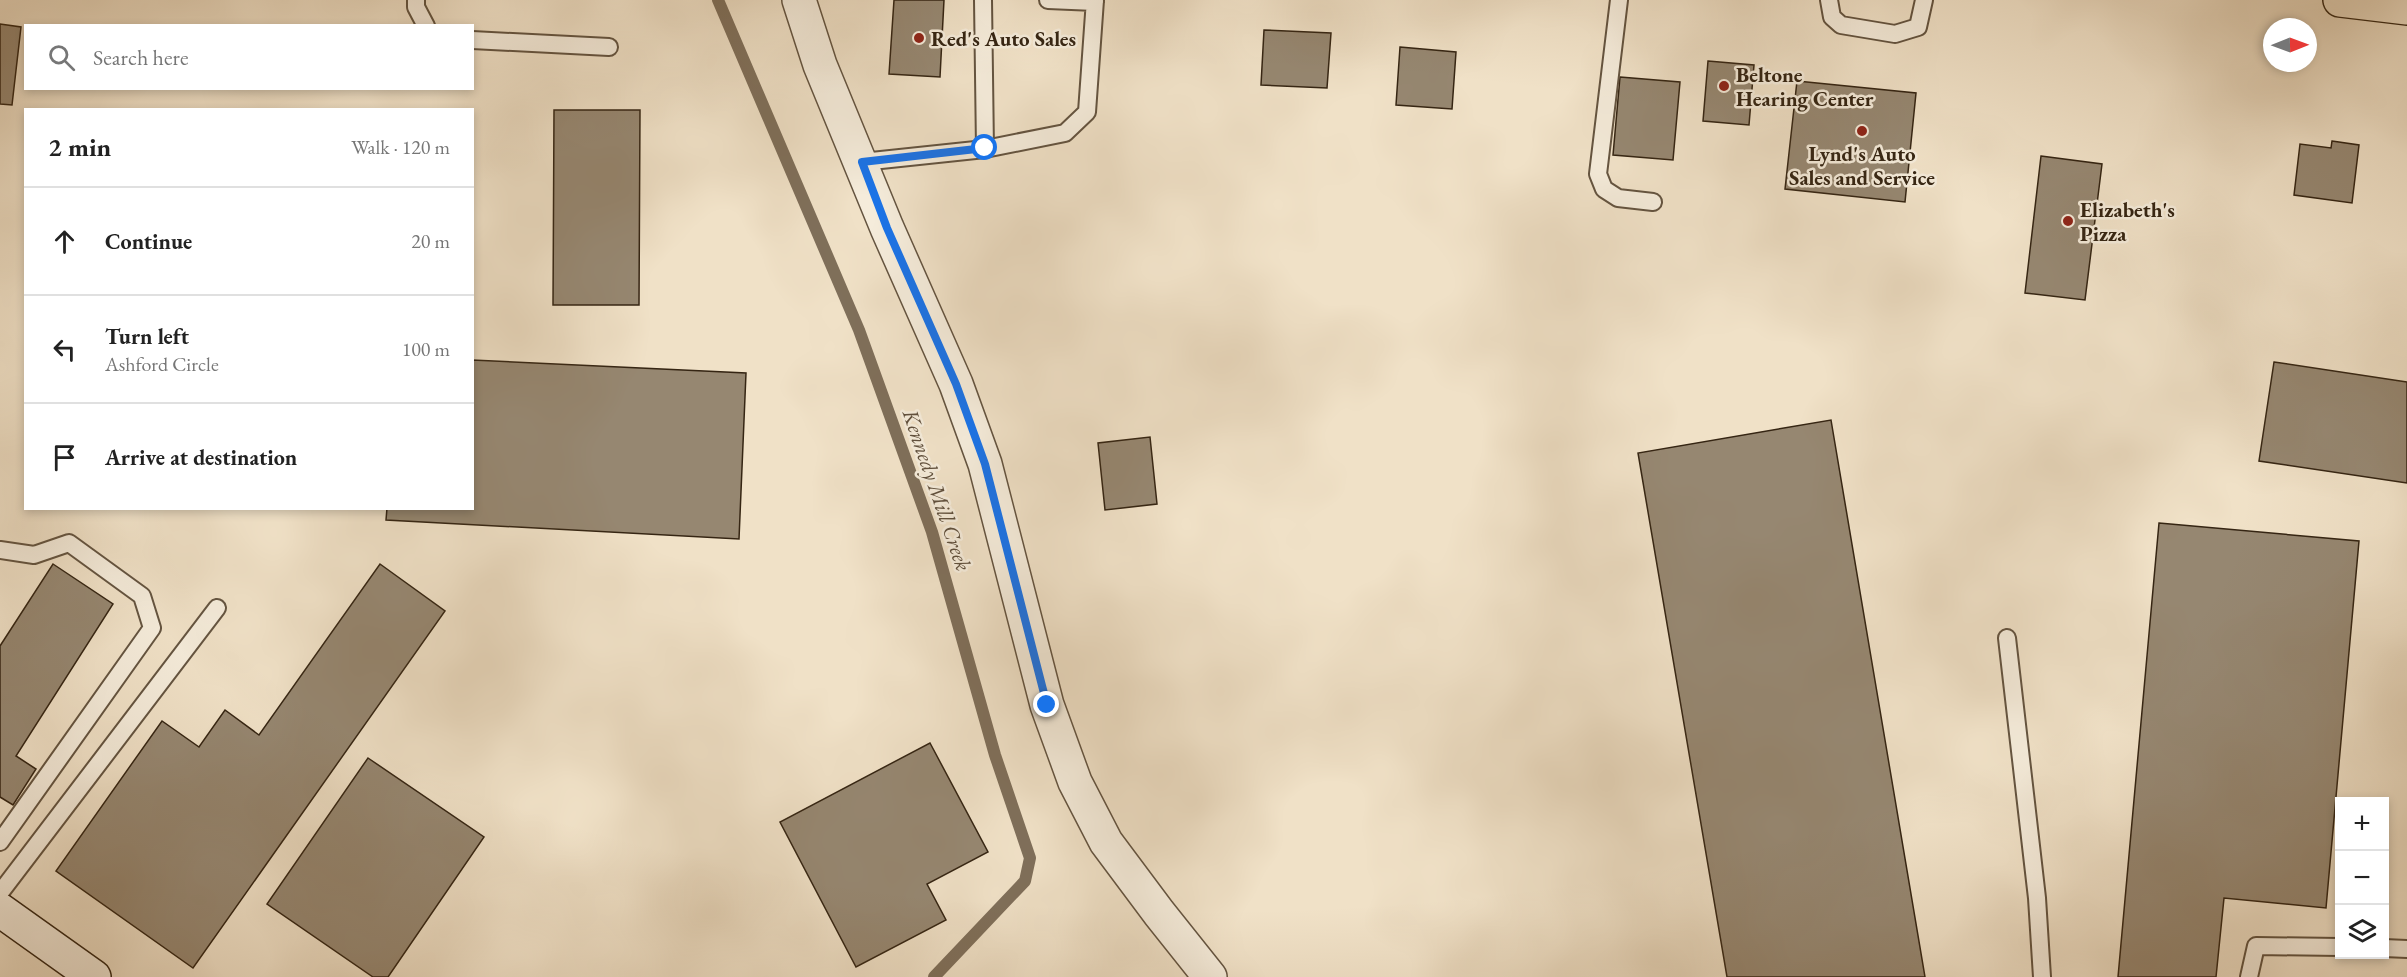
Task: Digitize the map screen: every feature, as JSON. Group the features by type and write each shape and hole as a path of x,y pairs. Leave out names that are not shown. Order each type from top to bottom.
{"main road":[{"path":"2340,0 2407,8"}],"street":[{"path":"799,0 820,65 862,162 887,228 956,384 985,464 1047,705 1075,782 1106,842 1210,977"},
{"path":"0,910 94,977"}],"lane":[{"path":"416,0 416,7 425,24"},
{"path":"983,0 985,148"},
{"path":"862,162 985,148 1065,133 1087,112 1095,1 1048,0"},
{"path":"1619,0 1598,174 1604,189 1618,198 1653,202"},
{"path":"1829,0 1832,17 1841,25 1895,34 1918,27 1924,0"},
{"path":"474,40 609,47"},
{"path":"0,550 34,555 69,543 142,596 152,628 0,842"},
{"path":"0,893 217,608"},
{"path":"2007,638 2037,897 2042,977"},
{"path":"2249,977 2256,946 2335,947"},
{"path":"2389,948 2407,949"}],"building":[{"path":"894,0 944,0 940,77 889,74"},
{"path":"0,24 21,27 12,105 0,104"},
{"path":"1264,30 1331,33 1327,88 1261,85"},
{"path":"1400,47 1456,52 1452,109 1396,105"},
{"path":"1708,61 1754,65 1749,125 1703,121"},
{"path":"1620,77 1680,82 1673,160 1613,155"},
{"path":"1797,81 1916,93 1905,202 1785,189"},
{"path":"554,110 640,110 639,305 553,305"},
{"path":"2332,141 2359,145 2352,203 2294,195 2300,144 2331,148"},
{"path":"2041,156 2102,164 2085,300 2025,293"},
{"path":"474,360 746,373 739,539 386,520 387,510 474,510"},
{"path":"2274,362 2407,382 2407,483 2259,461"},
{"path":"1831,420 1925,977 1727,977 1638,453"},
{"path":"1150,437 1157,504 1105,510 1098,443"},
{"path":"2159,523 2359,541 2326,908 2224,898 2216,977 2118,977"},
{"path":"53,564 113,604 16,756 36,769 13,805 0,797 0,646"},
{"path":"380,564 445,611 193,968 56,871 162,721 199,747 225,710 259,735"},
{"path":"930,743 988,852 927,884 946,920 856,967 780,822"},
{"path":"368,758 484,837 388,977 373,977 267,904"}],"waterway":[{"name":"Kennedy Mill Creek","path":"718,0 859,330 932,532 995,755 1030,858 1025,881 934,977"}],"place":[{"name":"Red's Auto Sales","path":"919,38"},
{"name":"Beltone Hearing Center","path":"1724,86"},
{"name":"Lynd's Auto Sales and Service","path":"1862,131"},
{"name":"Elizabeth's Pizza","path":"2068,221"}],"route":[{"path":"985,148 862,162 887,228 956,384 985,464 1047,705"}]}
